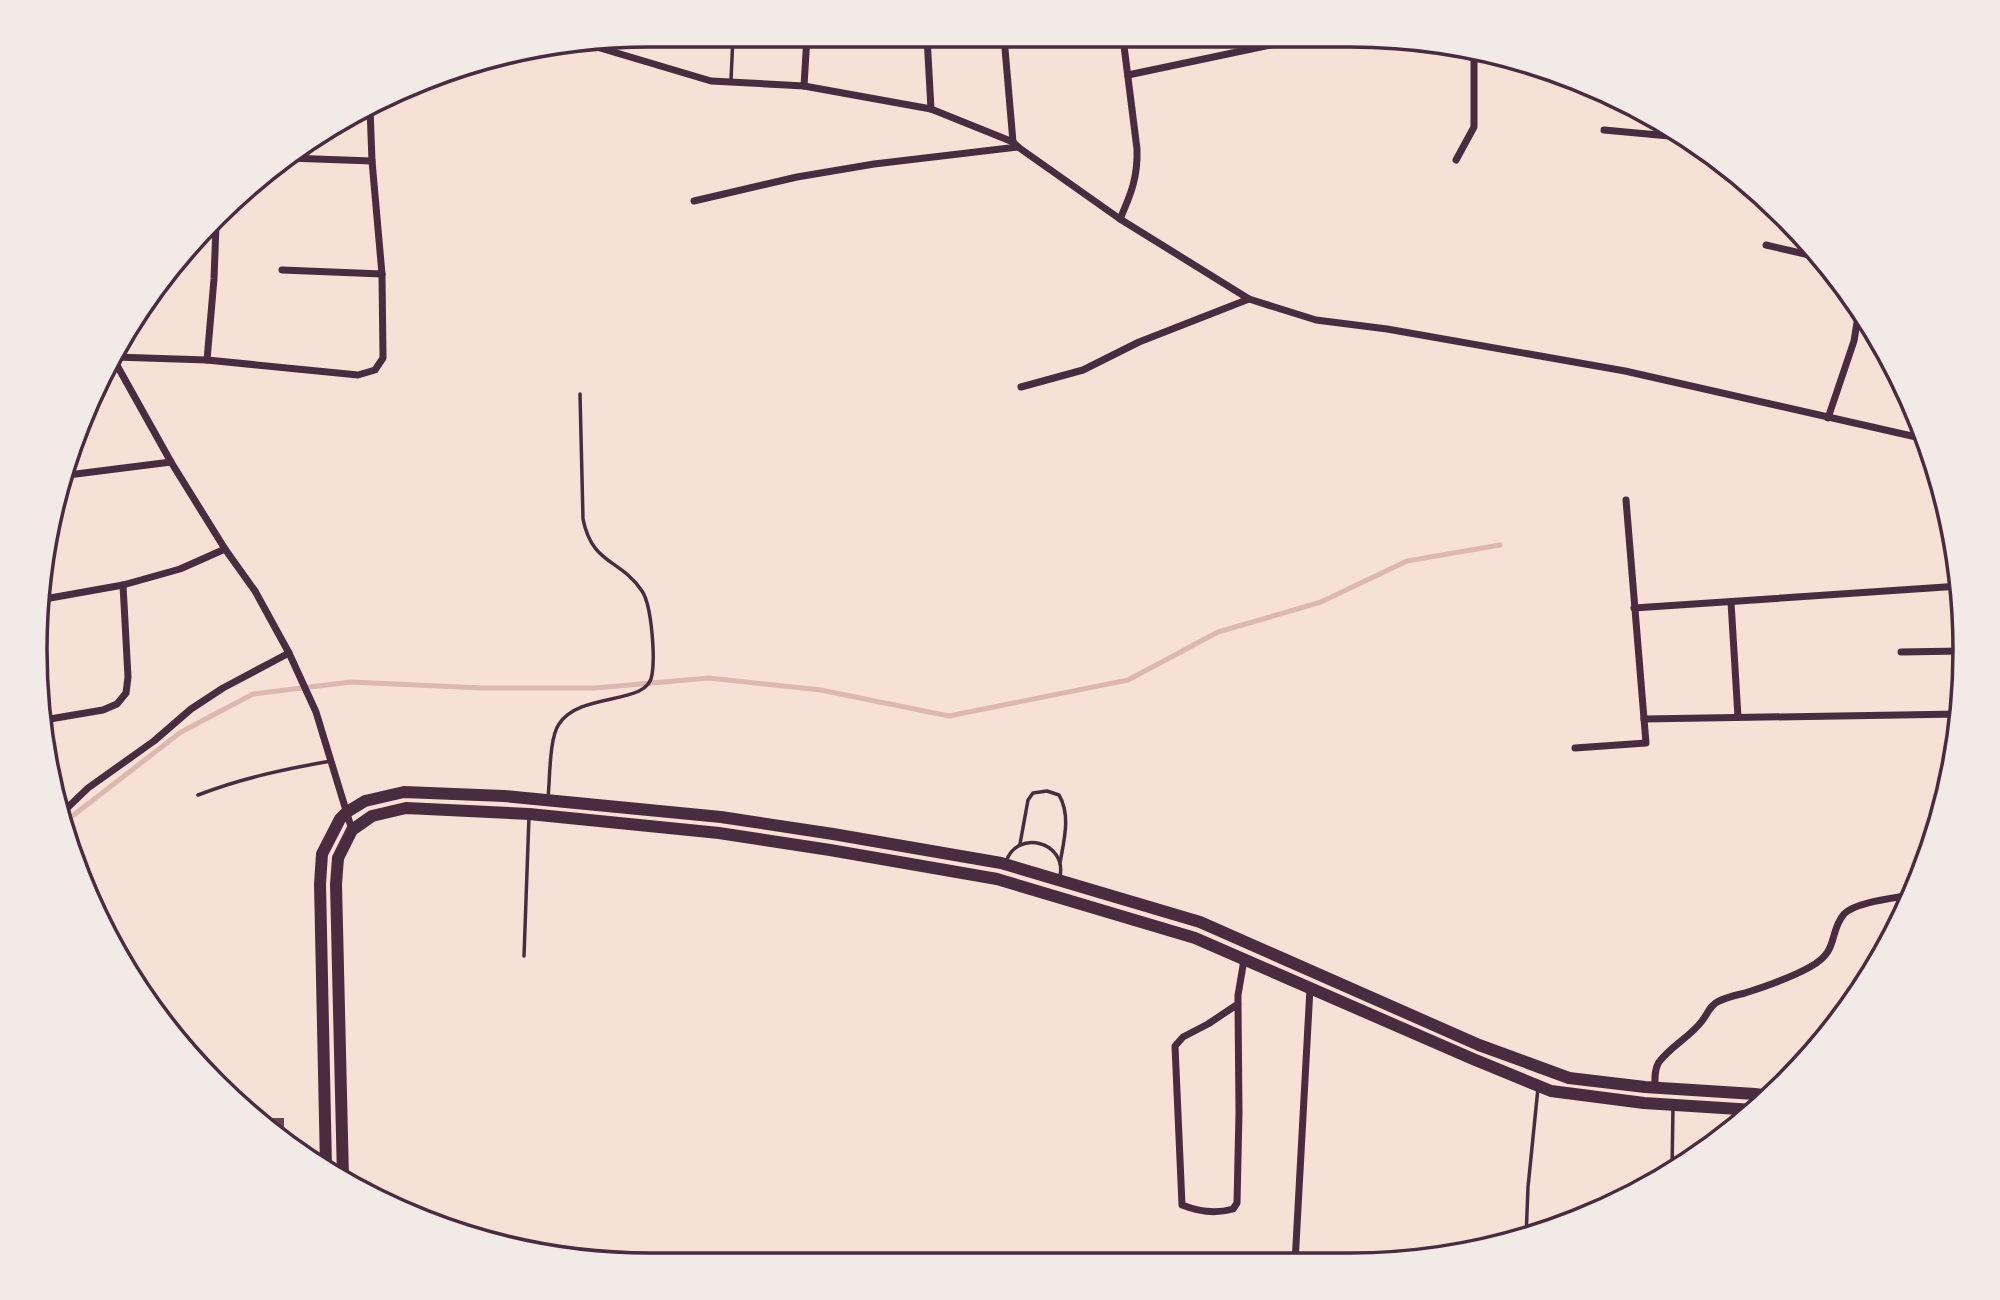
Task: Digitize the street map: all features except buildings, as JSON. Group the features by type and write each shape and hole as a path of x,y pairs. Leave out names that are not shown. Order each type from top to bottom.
{"main road":[{"path":"326,1158 320,884 322,854 340,819 347,812 365,801 404,792 504,796 721,817 1005,864 1200,922 1479,1045 1569,1078 1655,1088 1756,1094"},
{"path":"342,1168 336,884 338,858 352,830 372,816 406,808 529,814 719,833 997,879 1195,938 1551,1091 1644,1103 1740,1109"}],"street":[{"path":"804,86 806,47"},
{"path":"928,47 931,109"},
{"path":"1005,47 1015,144"},
{"path":"1120,219 1135,183 1138,167 1124,47"},
{"path":"1128,75 1261,47"},
{"path":"606,49 711,81 804,86 931,109 1015,144 1120,219 1249,299 1316,320 1387,329 1625,370 1914,437"},
{"path":"1456,160 1474,127 1474,60"},
{"path":"122,359 207,360 358,375 375,370 383,358 382,274 370,116"},
{"path":"1604,130 1663,135"},
{"path":"694,201 797,177 1015,144"},
{"path":"302,158 372,161"},
{"path":"207,360 216,233"},
{"path":"1766,245 1804,254"},
{"path":"282,270 382,274"},
{"path":"1021,387 1083,370 1139,342 1249,299"},
{"path":"1828,418 1854,341 1857,324"},
{"path":"118,367 171,462 255,591 289,653 316,712 352,830"},
{"path":"74,475 171,462"},
{"path":"1575,748 1646,743 1626,500"},
{"path":"50,598 122,585 180,569 225,548"},
{"path":"51,719 103,710 117,704 126,693 128,677 122,585"},
{"path":"1634,608 1949,587"},
{"path":"1731,602 1738,716"},
{"path":"1901,652 1953,651"},
{"path":"68,806 88,788 154,741 191,709 223,688 289,653"},
{"path":"1644,719 1949,715"},
{"path":"1655,1088 1658,1064 1693,1032 1709,1008 1718,1001 1811,967 1832,947 1838,924 1850,910 1875,901 1900,897"},
{"path":"1238,1004 1183,1037 1175,1046 1180,1195 1182,1205 1195,1210 1224,1212 1233,1209 1237,1203 1239,1112 1238,995 1244,960"},
{"path":"1296,1253 1310,988"}],"lane":[{"path":"730,82 732,47"},
{"path":"548,800 554,737 559,724 575,709 597,701 639,693 648,687 652,678 649,604 631,578 596,551 585,533 580,394"},
{"path":"198,795 228,783 271,772 331,761"},
{"path":"1020,844 1028,800 1033,793 1047,791 1059,794 1065,804 1066,824 1060,863"},
{"path":"524,956 529,814"},
{"path":"1005,864 1007,857 1020,844 1029,842 1043,845 1058,856 1061,873 1058,880"},
{"path":"1526,1226 1538,1086"},
{"path":"1672,1159 1673,1105"}],"waterway":[{"path":"71,817 181,732 253,694 351,682 482,688 595,688 709,678 821,690 949,716 1128,680 1218,632 1321,602 1407,561 1500,545"}]}
